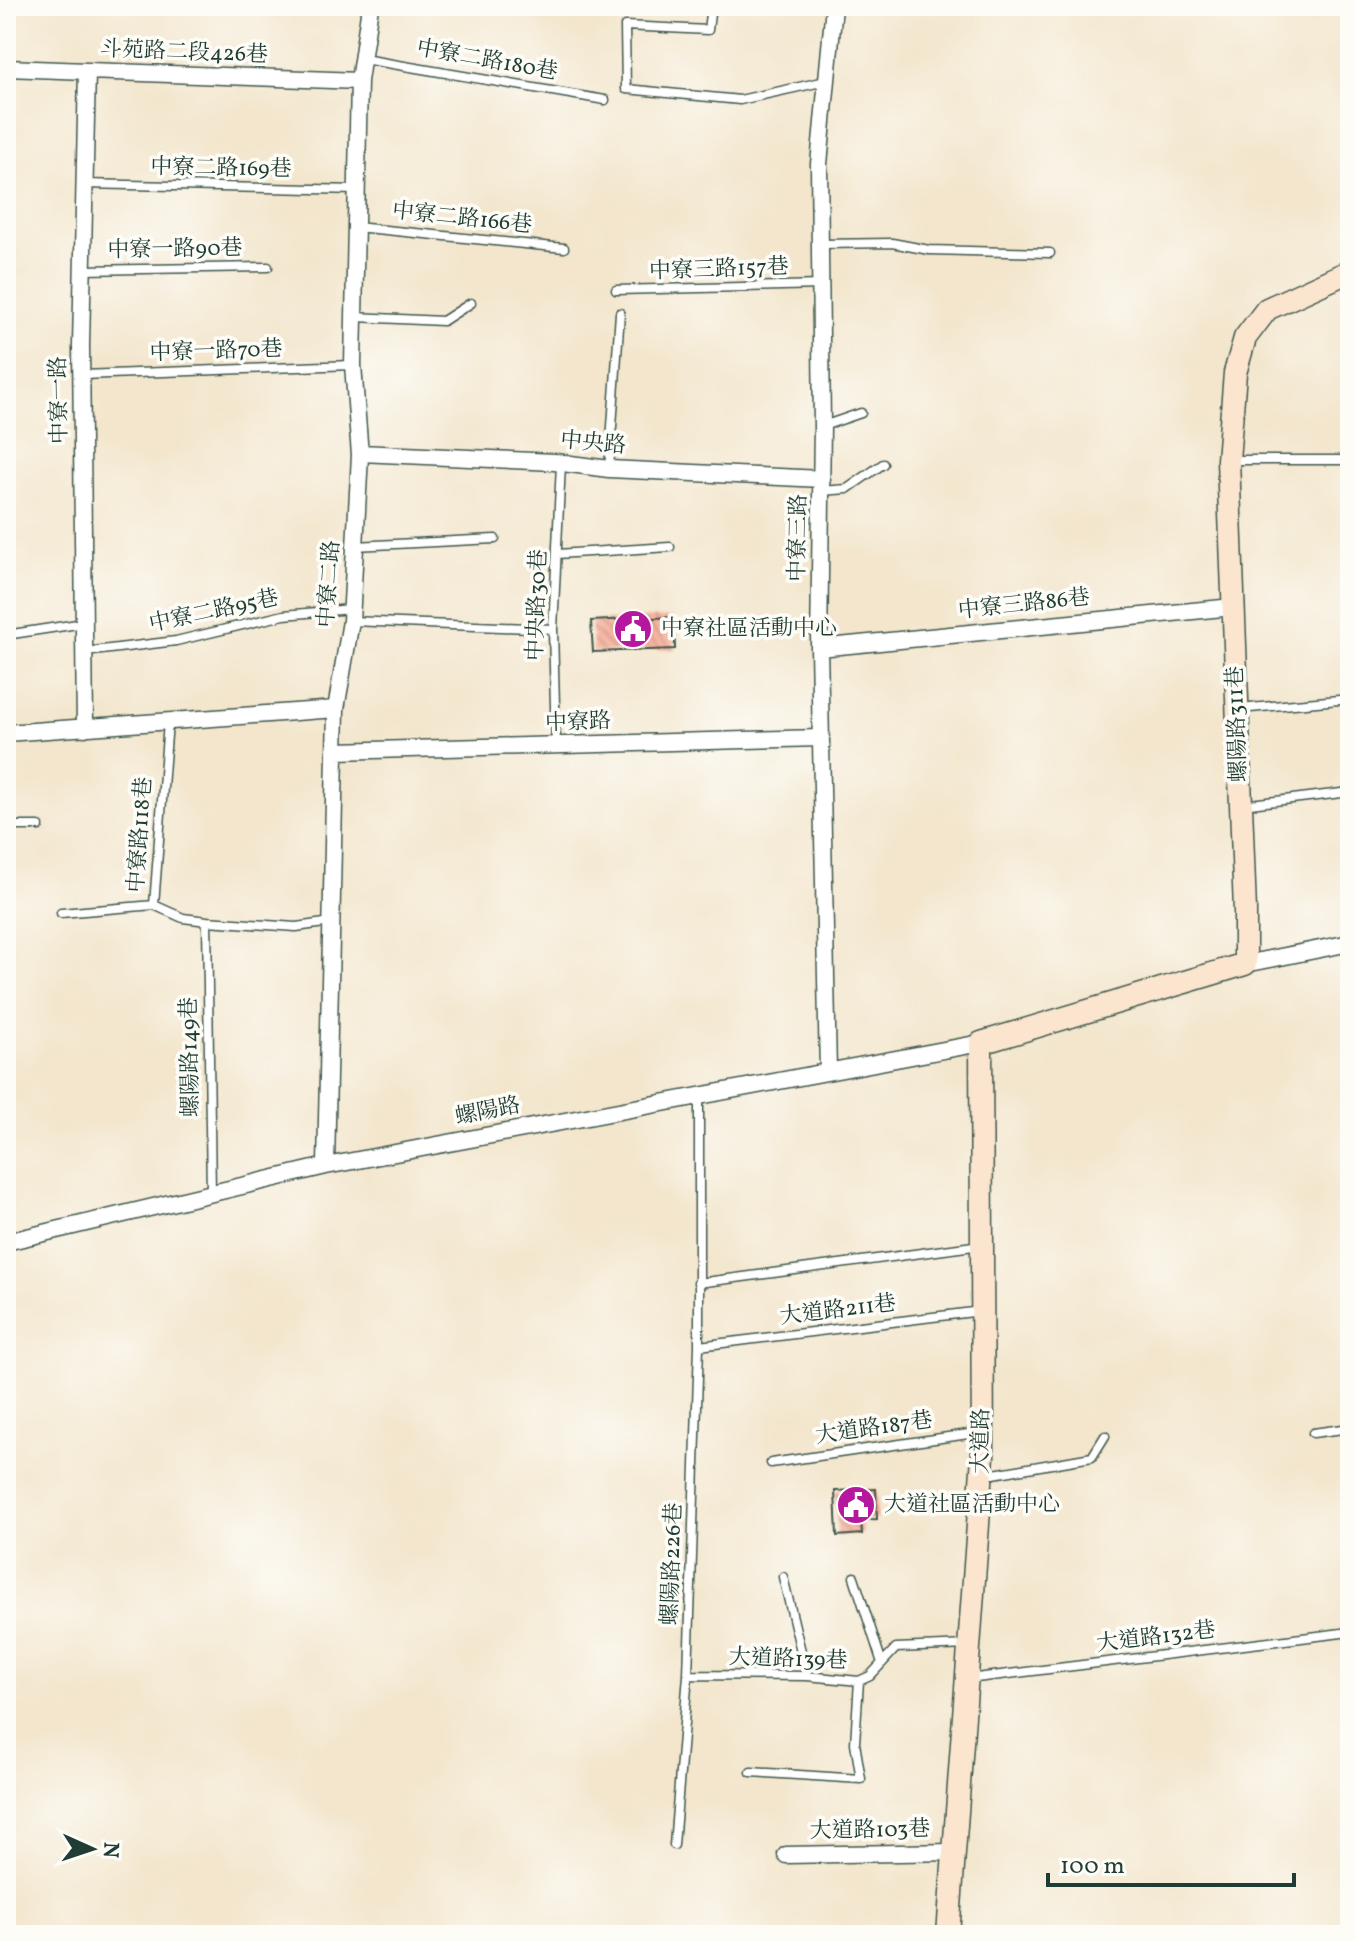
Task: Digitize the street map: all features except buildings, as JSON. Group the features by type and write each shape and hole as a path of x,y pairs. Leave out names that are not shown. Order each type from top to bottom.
{"street":[{"name":"中寮二路","path":"326,1166 336,709 352,615 360,453 353,365 359,81 370,6"},
{"name":"中寮三路","path":"828,1071 819,648 822,285 819,164 834,6"},
{"name":"斗苑路二段426巷","path":"6,68 359,81"},
{"name":"中寮一路","path":"85,728 81,270 87,71"},
{"name":"螺陽路311巷","path":"1245,964 1228,460 1235,373 1245,338 1267,309 1350,271"},
{"name":"中央路","path":"360,453 561,464 822,485"},
{"name":"中寮三路86巷","path":"819,648 1233,607"},
{"path":"6,733 336,709"},
{"name":"中寮路","path":"336,751 821,738"},
{"path":"981,1043 1245,964 1350,943"},
{"name":"螺陽路","path":"6,1242 326,1166 981,1043"},
{"name":"大道路","path":"948,1935 983,1432 981,1043"},
{"name":"大道路103巷","path":"786,1855 954,1852"}],"lane":[{"path":"711,6 708,30 625,26 626,89 740,100 827,81"},
{"name":"中寮二路180巷","path":"363,59 605,100"},
{"name":"中寮二路169巷","path":"83,184 358,190"},
{"name":"中寮二路166巷","path":"356,227 564,248"},
{"path":"821,244 892,243 929,250 1050,253"},
{"name":"中寮一路90巷","path":"81,270 268,267"},
{"name":"中寮三路157巷","path":"616,290 822,285"},
{"path":"354,317 443,321 471,303"},
{"path":"609,469 620,313"},
{"name":"中寮一路70巷","path":"81,375 353,365"},
{"path":"822,426 861,413"},
{"path":"1228,460 1350,460"},
{"name":"中央路30巷","path":"556,746 553,629 561,464"},
{"path":"822,485 847,489 883,464"},
{"path":"355,546 495,539"},
{"path":"557,554 670,547"},
{"name":"中寮二路95巷","path":"84,653 176,641 284,615 352,615 553,629"},
{"path":"6,635 84,623"},
{"path":"1237,709 1350,699"},
{"name":"中寮路118巷","path":"61,913 154,905 168,722"},
{"path":"1241,805 1350,792"},
{"path":"6,826 39,826"},
{"path":"154,905 183,918 207,921 296,927 332,922"},
{"name":"螺陽路149巷","path":"207,921 211,1193"},
{"name":"螺陽路226巷","path":"674,1845 688,1675 699,1346 699,1095"},
{"path":"698,1283 982,1245"},
{"name":"大道路211巷","path":"699,1346 982,1311"},
{"path":"1313,1433 1350,1428"},
{"name":"大道路187巷","path":"771,1463 983,1432"},
{"path":"981,1476 1092,1457 1105,1436"},
{"path":"783,1577 807,1676"},
{"path":"854,1577 882,1663"},
{"name":"大道路132巷","path":"967,1679 1350,1632"},
{"name":"大道路139巷","path":"688,1675 807,1676 859,1681 870,1676 896,1648 969,1645"},
{"path":"751,1772 861,1779 855,1743 859,1681"}],"place":[{"name":"中寮社區活動中心","path":"633,629"},
{"name":"大道社區活動中心","path":"856,1505"}]}
